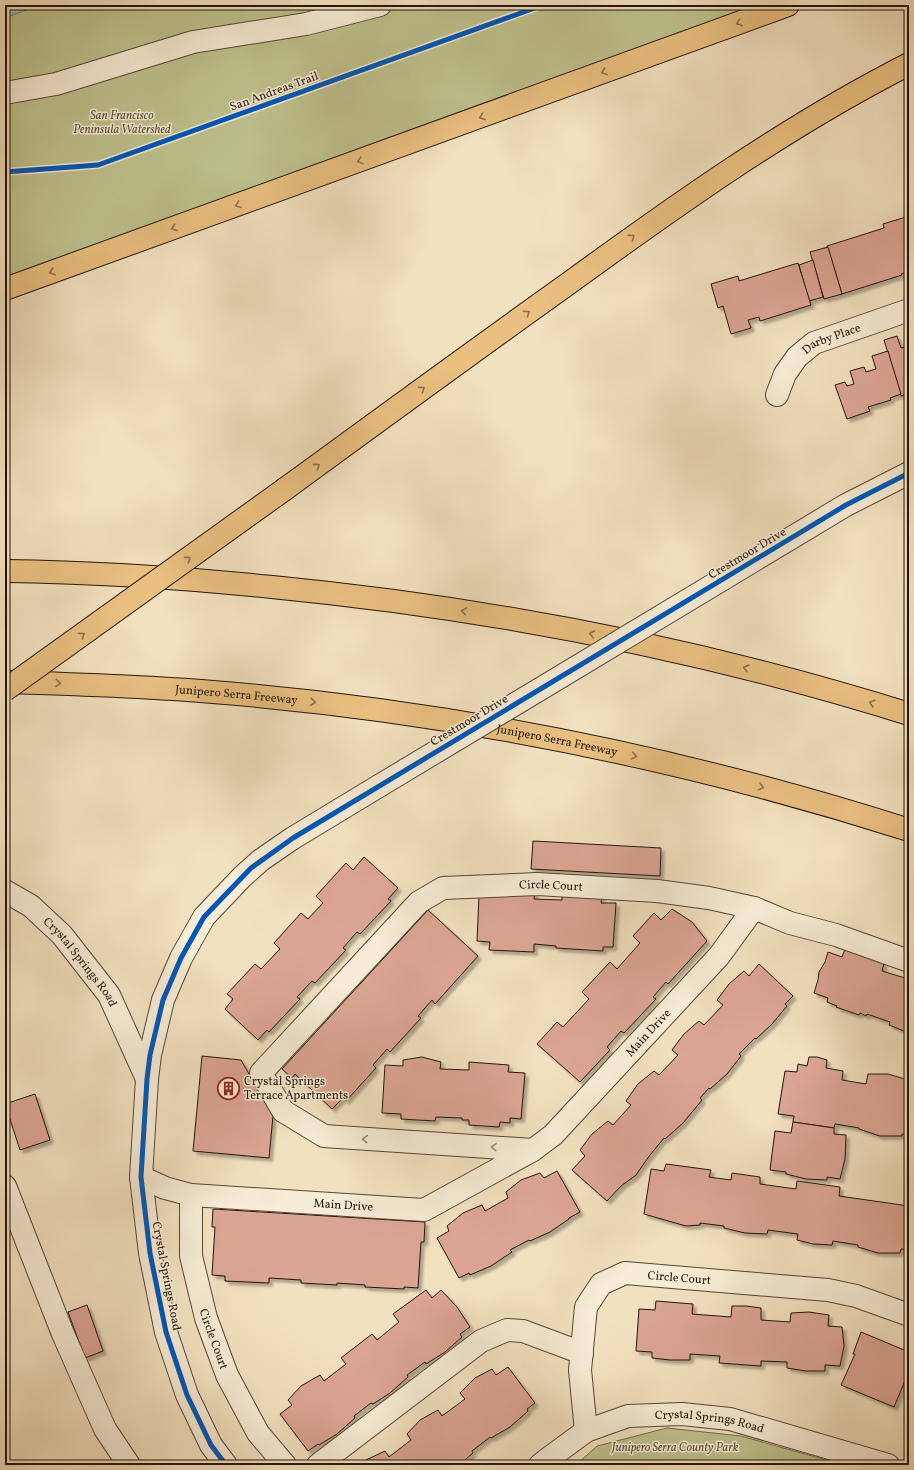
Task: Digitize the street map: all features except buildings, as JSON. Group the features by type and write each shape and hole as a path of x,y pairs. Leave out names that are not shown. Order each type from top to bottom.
{"highway":[{"path":"5,289 788,5"},
{"path":"5,690 622,244 705,186 800,125 849,96 909,64"},
{"path":"5,571 71,572 191,579 354,596 465,611 580,632 688,655 798,682 909,714"},
{"name":"Junipero Serra Freeway","path":"5,682 99,684 234,694 369,709 501,729 607,750 719,776 826,805 909,830"}],"street":[{"path":"5,93 56,84 193,42 306,24 380,5"},
{"name":"Darby Place","path":"777,394 784,374 798,356 814,343 909,310"},
{"name":"Crestmoor Drive","path":"147,1079 150,1055 163,1000 181,958 204,917 242,877 261,860 293,838 846,505 909,473"},
{"name":"Circle Court","path":"533,1150 324,1136 283,1111 262,1073 419,902 443,888 536,884 656,891 709,898 754,908 790,923 836,935 909,961"},
{"name":"Crystal Springs Road","path":"5,891 31,906 62,935 109,995 147,1079 141,1177 150,1253 166,1332 187,1395 211,1445 226,1465"},
{"name":"Main Drive","path":"141,1177 165,1188 191,1195 424,1210 533,1150 553,1135 565,1124 719,956 754,908"},
{"path":"5,1186 62,1334 105,1429 129,1465"},
{"name":"Circle Court","path":"191,1195 191,1256 206,1318 230,1382 258,1433 285,1465"},
{"name":"Circle Court","path":"586,1431 580,1370 586,1307 601,1284 625,1273 828,1290 856,1296 909,1315"},
{"path":"318,1465 482,1342 507,1330 523,1331 582,1353"},
{"name":"Crystal Springs Road","path":"540,1465 586,1431 628,1416 682,1414 730,1419 888,1465"}],"green space":[{"name":"San Francisco Peninsula Watershed","path":"5,5 788,5 5,289"},
{"name":"Junipero Serra County Park","path":"667,1428 741,1436 844,1465 576,1465 597,1446"}],"water":[{"path":"5,5 39,5 5,18"}],"cycle path":[{"name":"San Andreas Trail","path":"5,172 98,165 543,5"},
{"path":"226,1465 211,1445 187,1395 166,1332 150,1253 141,1177 147,1079 150,1055 163,1000 181,958 204,917 251,868 293,838 846,505 909,473"}],"place":[{"name":"Crystal Springs Terrace Apartments","path":"228,1088"}]}
